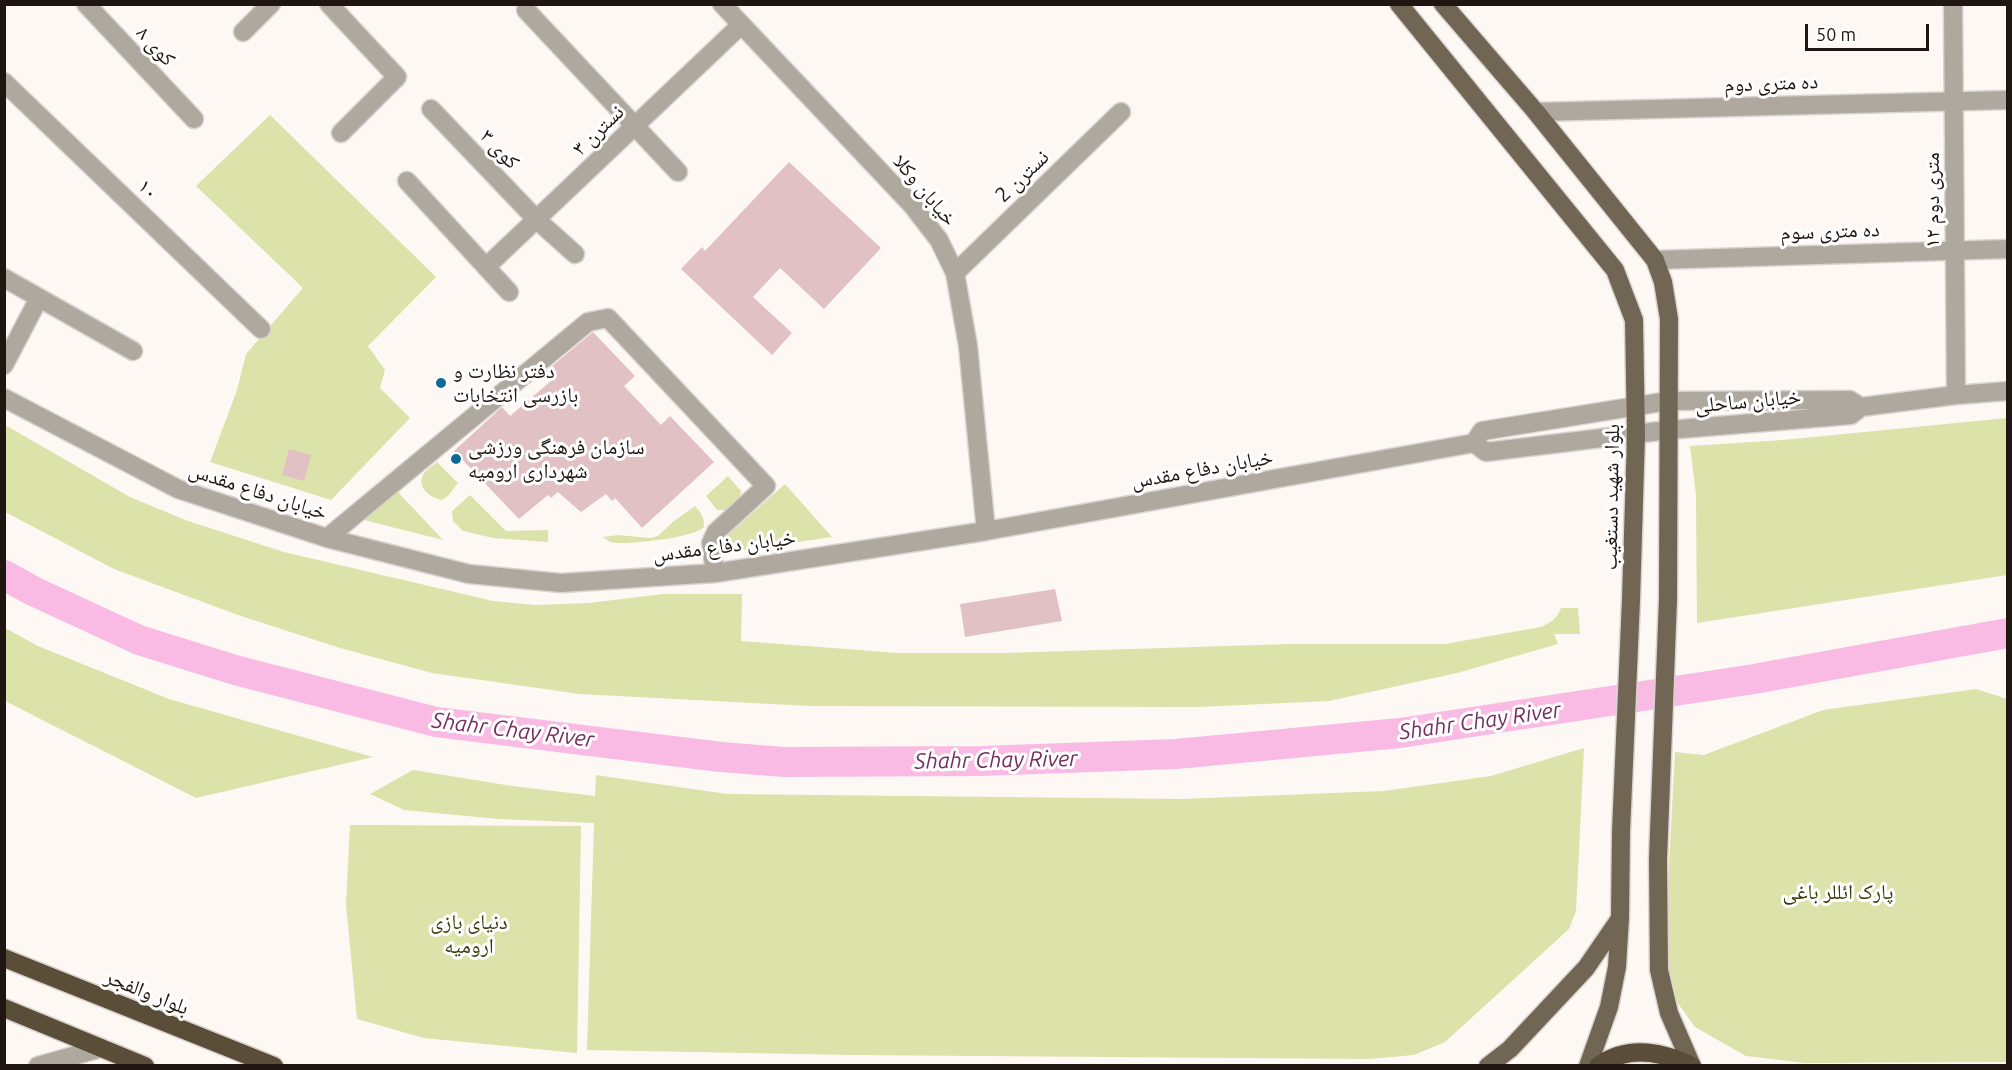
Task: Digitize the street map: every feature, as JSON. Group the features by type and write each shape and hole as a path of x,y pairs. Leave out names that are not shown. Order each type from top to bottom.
{"highway":[{"name":"بلوار والفجر","path":"4,958 274,1065"},
{"path":"4,1008 145,1065"},
{"path":"1598,1065 1626,1053 1649,1052 1671,1056 1692,1065"}],"main road":[{"name":"بلوار شهید دستغیب","path":"1399,4 1615,270 1634,320 1636,435 1617,967 1609,1007 1588,1065"},
{"path":"1443,4 1536,112 1655,260 1663,282 1669,319 1668,599 1660,772 1659,970 1669,1013 1692,1065"},
{"path":"1488,1065 1510,1049 1586,968 1620,918"}],"street":[{"name":"کوی ۸","path":"86,4 194,119"},
{"path":"243,32 271,4"},
{"path":"329,4 397,77 341,133"},
{"name":"خیابان وکلا","path":"722,4 912,205 939,240 955,273 968,346 986,531"},
{"name":"۱۲ متری دوم","path":"1953,4 1956,394"},
{"path":"526,10 678,172"},
{"name":"نسترن ۳","path":"486,267 741,25"},
{"name":"۱۰","path":"4,82 261,329"},
{"name":"ده متری دوم","path":"1536,112 2007,100"},
{"name":"کوی ۳","path":"431,109 537,220 575,254"},
{"name":"نسترن 2","path":"955,273 1121,112"},
{"path":"407,181 509,292"},
{"name":"ده متری سوم","path":"1655,260 2007,249"},
{"path":"4,279 133,351"},
{"path":"4,365 39,298"},
{"path":"327,538 588,322 608,318 766,486 716,532 711,543 715,573"},
{"name":"خیابان ساحلی","path":"1636,435 1668,430 1851,415 1861,407 1956,394 2007,391"},
{"name":"خیابان دفاع مقدس","path":"4,398 178,489 327,538 469,574 561,583 715,573 986,531 1474,443 1482,431 1635,405"},
{"name":"خیابان ساحلی","path":"1635,405 1668,401 1850,400 1861,407"},
{"name":"خیابان دفاع مقدس","path":"1474,443 1486,452 1636,435"},
{"path":"38,1065 101,1048"}],"green space":[{"path":"270,115 436,277 368,346 385,370 380,388 410,418 331,500 210,462 237,390 246,354 303,288 196,186"},
{"path":"2007,418 2007,575 1697,623 1696,495 1690,446 1783,440"},
{"path":"5,425 130,497 188,521 284,552 493,601 535,605 589,603 663,594 742,594 741,641 898,653 1005,653 1290,644 1445,644 1541,627 1553,620 1561,608 1578,608 1580,634 1554,634 1558,644 1457,673 1329,701 1198,707 810,706 580,694 432,673 340,648 238,615 114,569 5,512"},
{"path":"437,462 458,483 442,500 428,494 421,482 425,472"},
{"path":"728,476 741,491 739,501 725,510 717,510 706,496"},
{"path":"785,484 832,537 723,553 719,543"},
{"path":"396,490 443,540 364,520"},
{"path":"470,495 506,531 548,530 548,542 493,538 463,531 453,521 452,511"},
{"path":"695,506 702,515 704,527 698,531 662,540 624,543 612,542 603,537 618,535 650,538 658,536"},
{"path":"5,628 38,646 169,699 373,757 196,798 5,701"},
{"name":"پارک ائللر باغی","path":"1976,689 2007,699 2007,1062 1805,1063 1746,1056 1695,1027 1669,991 1665,938 1675,752 1704,755 1823,710"},
{"path":"1584,748 1576,911 1569,929 1445,1042 1414,1055 1369,1059 853,1055 587,1050 594,823 498,819 404,810 370,794 413,770 512,786 595,796 596,775 727,794 1182,799 1384,791 1491,776"},
{"name":"دنیای بازی ارومیه","path":"350,825 581,826 577,1053 424,1038 357,1019 346,904"}],"building":[{"path":"789,162 881,248 824,309 780,268 753,297 792,333 772,355 681,269 702,247 705,251"},
{"path":"593,332 635,376 624,386 661,425 670,416 714,462 642,528 615,498 612,501 606,494 581,512 558,492 551,498 548,495 519,519 454,451 502,407 510,416 552,380 545,372"},
{"path":"289,449 311,455 304,481 282,475"},
{"path":"1055,589 1062,621 965,637 960,604"}],"waterway":[{"name":"Shahr Chay River","path":"4,575 33,591 139,640 235,670 436,722 721,757 784,762 981,761 1176,754 1400,733 1754,679 2008,633"}],"place":[{"name":"دفتر نظارت و بازرسی انتخابات","path":"441,383"},
{"name":"سازمان فرهنگی ورزشی شهرداری ارومیه","path":"456,459"}]}
